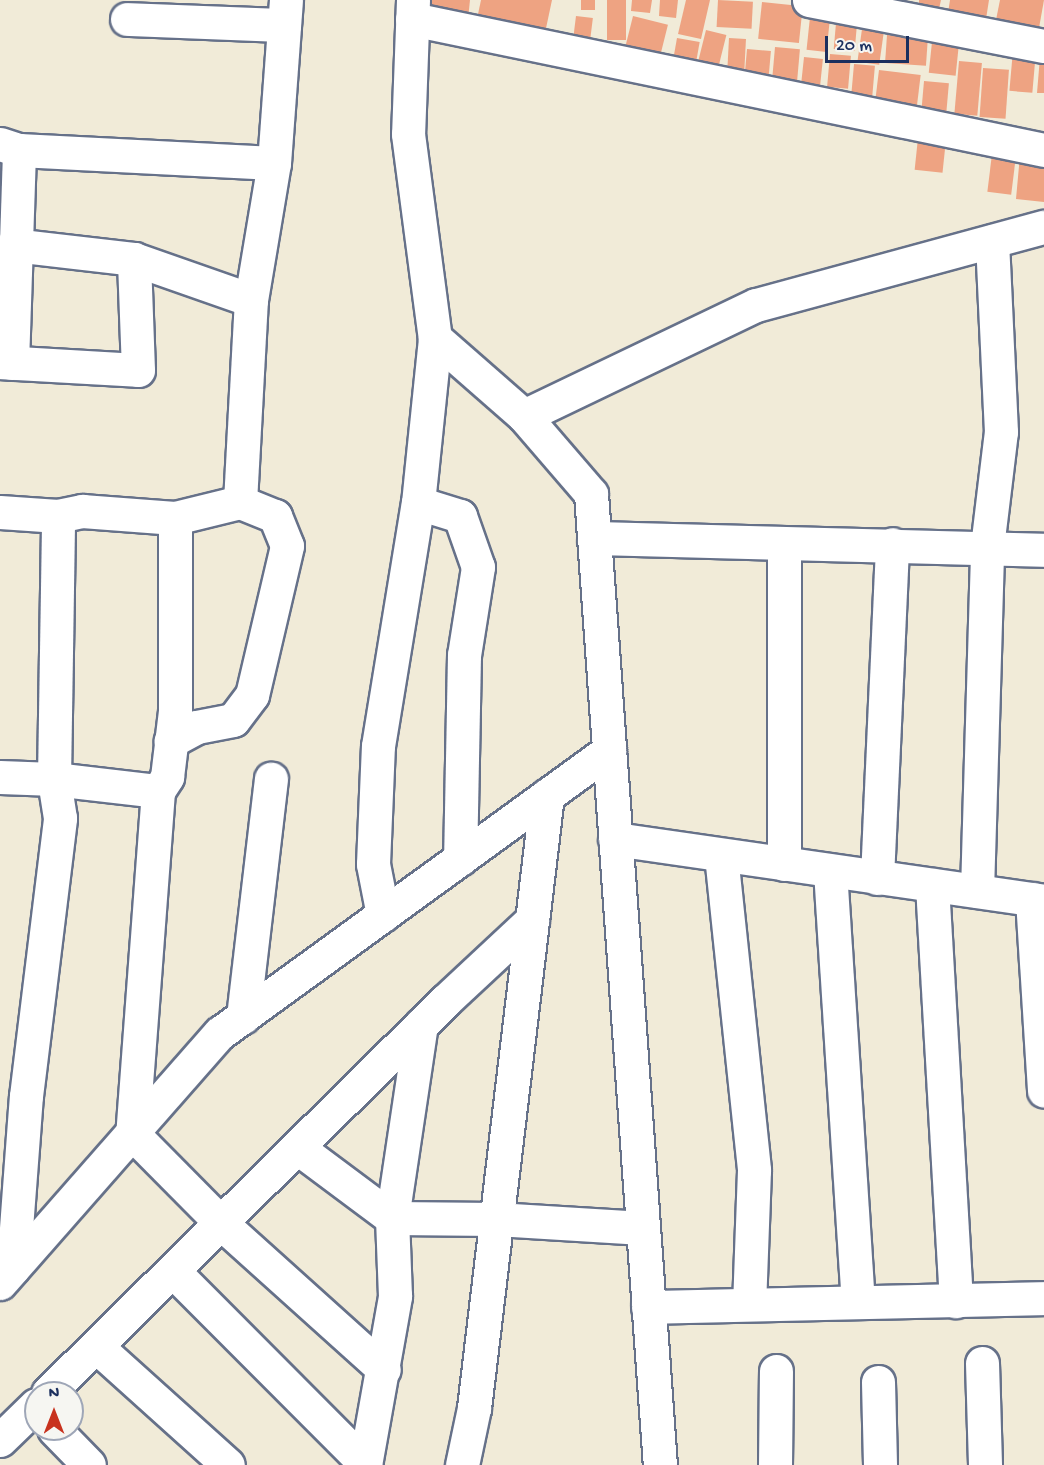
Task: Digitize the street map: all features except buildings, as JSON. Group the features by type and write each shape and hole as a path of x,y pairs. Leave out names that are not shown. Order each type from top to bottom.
{"street":[{"path":"809,0 1044,46"},
{"path":"383,915 373,864 378,746 418,503 435,338 408,135 413,9 1044,150"},
{"path":"127,19 285,13 274,163 251,300 240,502"},
{"path":"134,259 138,370 6,362 14,245 10,147 274,163"},
{"path":"524,417 756,305 1044,227"},
{"path":"977,891 987,547 1001,432 992,241"},
{"path":"14,245 134,259 251,300"},
{"path":"435,338 524,417 591,494 660,1465"},
{"path":"0,512 58,516 82,511 175,518 240,502 275,516 287,546 280,590 252,695 233,720 197,727 171,741"},
{"path":"418,503 460,516 478,567 464,655 460,859"},
{"path":"7,1275 60,818 54,779 58,516"},
{"path":"175,518 171,741 167,777 158,791 132,1133 221,1223 384,1370"},
{"path":"594,538 784,544 892,544 1044,550"},
{"path":"784,544 784,864"},
{"path":"877,878 892,544"},
{"path":"7,1275 220,1033 609,750"},
{"path":"0,777 54,779 158,791"},
{"path":"243,1017 271,779"},
{"path":"462,1465 474,1408 547,795"},
{"path":"615,840 1038,900 1044,1091"},
{"path":"721,855 754,1170 749,1304"},
{"path":"830,871 858,1301"},
{"path":"932,885 956,1301"},
{"path":"66,1381 97,1347 421,1024 532,920"},
{"path":"365,1465 384,1370 395,1296 392,1218 421,1024"},
{"path":"298,1148 392,1218 496,1219 643,1228"},
{"path":"174,1272 365,1465"},
{"path":"648,1307 1044,1298"},
{"path":"97,1347 228,1465"},
{"path":"982,1363 984,1465"},
{"path":"775,1465 776,1371"},
{"path":"879,1382 880,1465"},
{"path":"0,1440 24,1422"},
{"path":"68,1441 89,1465"}]}
